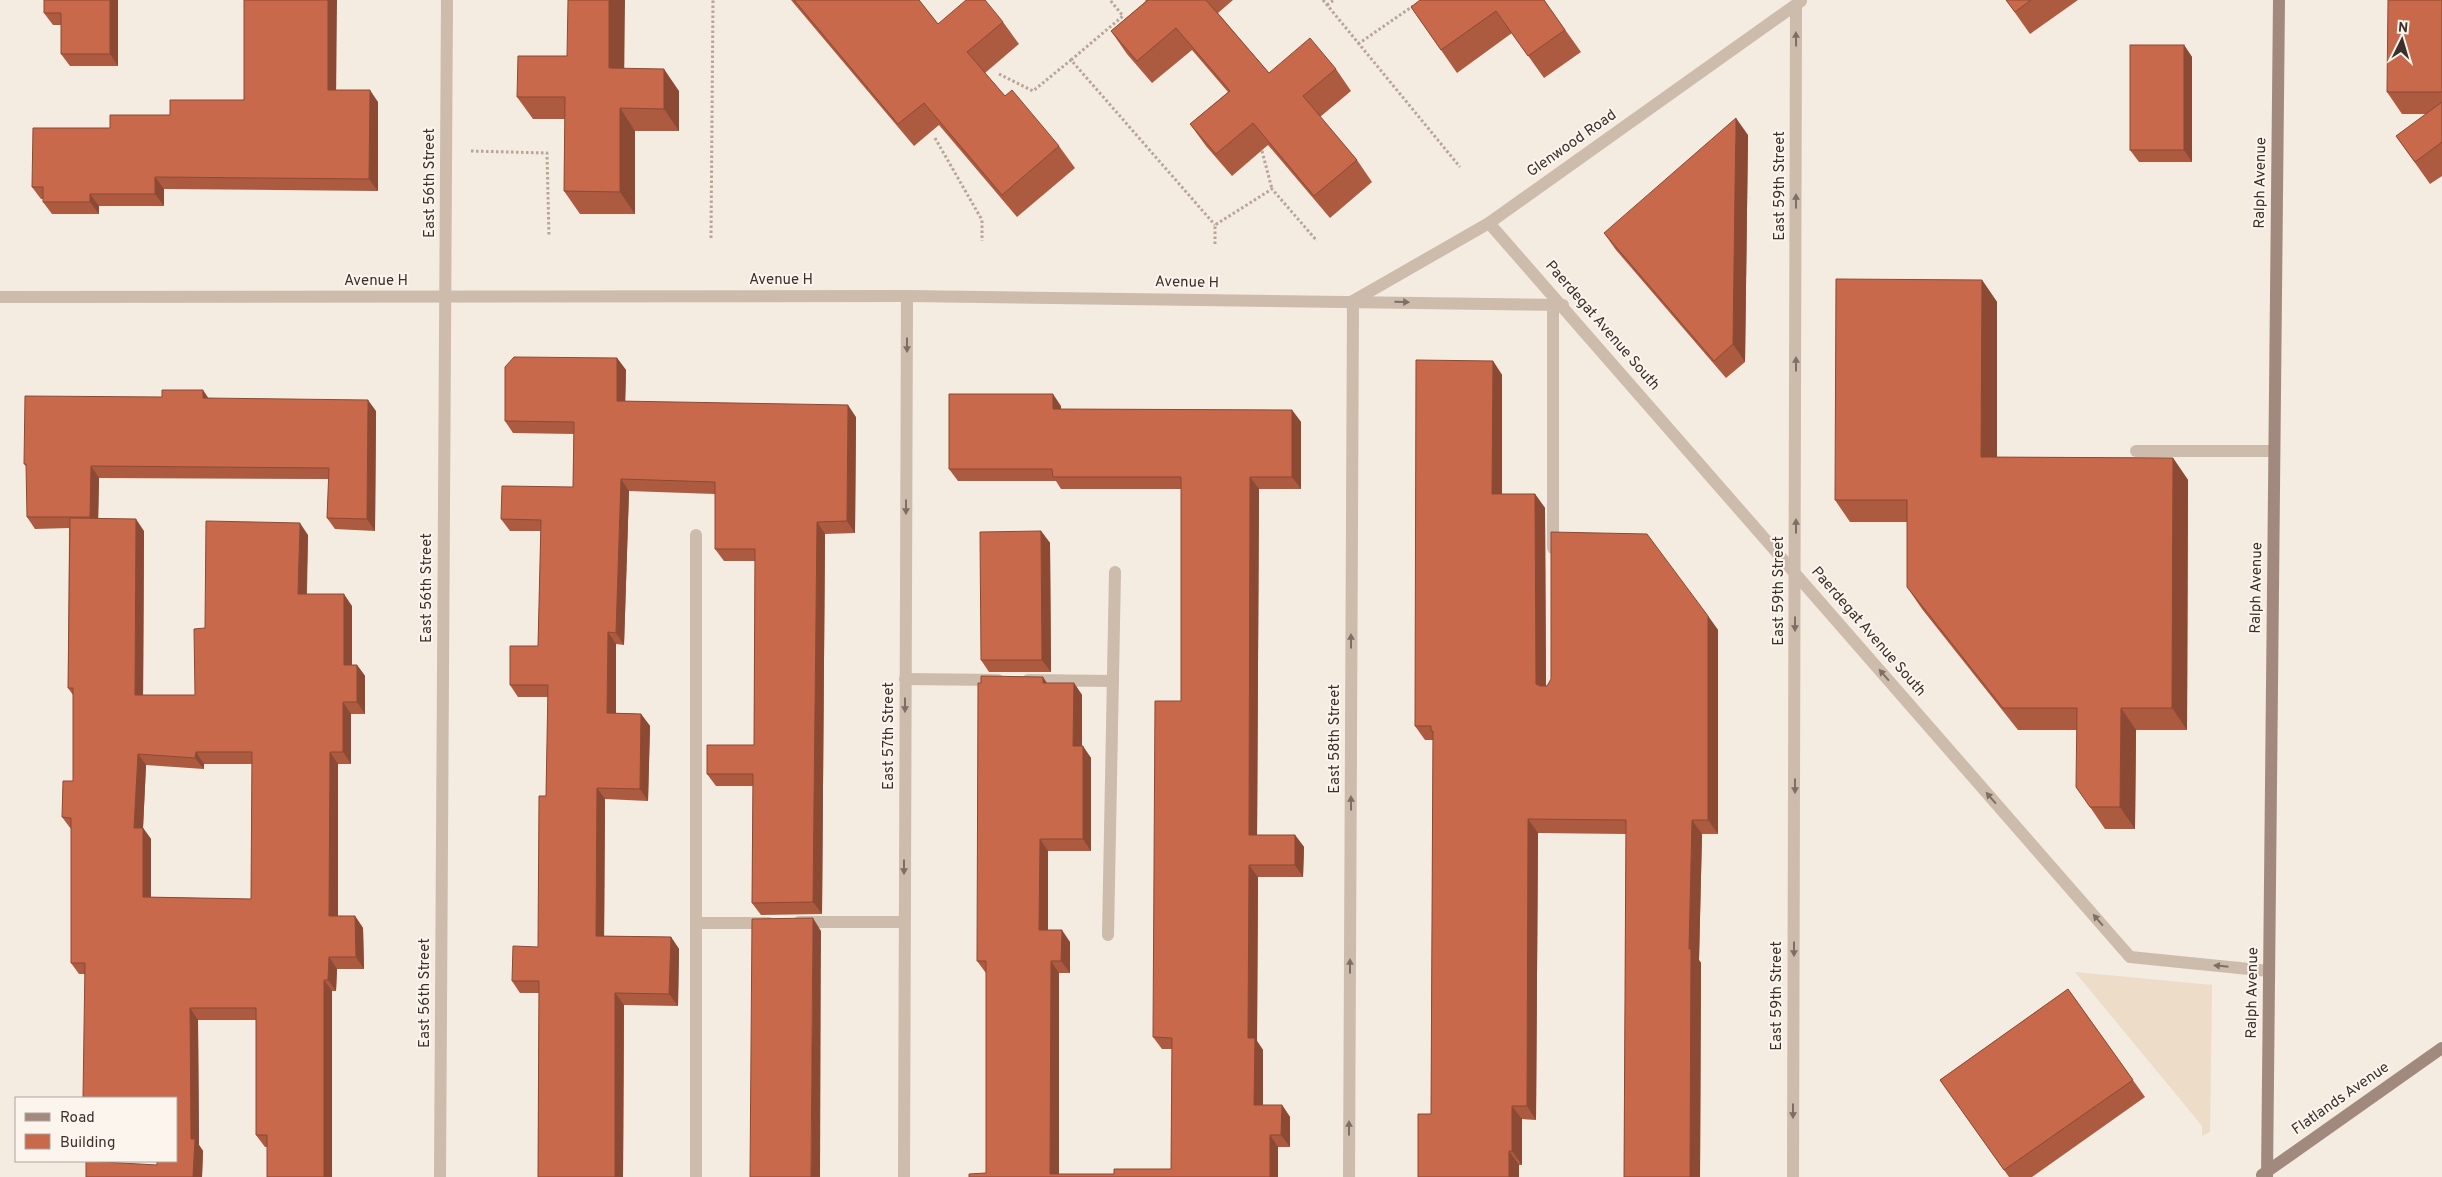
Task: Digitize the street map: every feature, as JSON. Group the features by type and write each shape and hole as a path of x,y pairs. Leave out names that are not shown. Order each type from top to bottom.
{"main road":[{"name":"Ralph Avenue","path":"2264,1175 2269,971 2279,0"},
{"name":"Flatlands Avenue","path":"2264,1175 2442,1048"}],"street":[{"name":"East 56th Street","path":"440,1177 447,0"},
{"name":"Glenwood Road","path":"1353,301 1489,223 1799,3"},
{"name":"East 59th Street","path":"1793,1177 1799,3"},
{"name":"Paerdegat Avenue South","path":"1489,223 1558,305 2130,957 2269,971"},
{"name":"Avenue H","path":"0,297 907,296 1558,305"},
{"name":"East 57th Street","path":"904,1177 907,296"},
{"name":"East 58th Street","path":"1349,1177 1353,301"},
{"path":"1553,557 1558,305"},
{"path":"2136,451 2274,452"},
{"path":"696,535 696,1177"},
{"path":"1108,935 1115,572"},
{"path":"905,679 1113,680"},
{"path":"696,923 904,922"}],"path":[{"path":"711,238 713,0"},
{"path":"1110,0 1123,16 1132,17"},
{"path":"1323,0 1460,167"},
{"path":"1327,5 1334,0"},
{"path":"1358,44 1414,6"},
{"path":"999,74 1033,91 1123,16"},
{"path":"1072,60 1215,225 1215,244"},
{"path":"935,138 982,220 982,241"},
{"path":"446,151 547,153 549,237"},
{"path":"1262,151 1272,189 1317,241"},
{"path":"1215,225 1272,189"}],"shaded area":[{"path":"2075,972 2212,985 2210,1132 2202,1136 2202,1126"}],"building":[{"path":"44,0 110,0 110,54 61,54 61,13 44,13"},
{"path":"244,0 328,0 328,90 370,90 369,179 155,177 155,194 90,194 90,202 43,202 43,187 32,187 33,128 110,128 110,115 170,115 170,100 244,100"},
{"path":"568,0 609,0 609,68 664,69 664,109 620,108 620,192 564,191 565,97 517,97 518,56 567,56"},
{"path":"794,0 919,0 938,24 966,0 985,0 1003,22 967,52 1005,96 1012,90 1059,146 1002,195 924,103 898,124"},
{"path":"1148,0 1206,0 1269,73 1310,38 1336,69 1303,96 1357,160 1314,196 1253,123 1216,154 1190,124 1230,91 1176,28 1137,61 1111,31"},
{"path":"1420,0 1544,0 1565,30 1528,56 1496,11 1441,50 1411,7"},
{"path":"2006,0 2031,0 2015,12"},
{"path":"2388,0 2442,0 2442,92 2387,92"},
{"path":"2130,45 2184,45 2184,150 2130,150"},
{"path":"2442,102 2442,142 2415,162 2396,136"},
{"path":"1736,118 1733,344 1714,361 1604,233"},
{"path":"1836,279 1982,280 1981,457 2173,458 2172,708 2121,708 2120,807 2090,807 2076,787 2077,708 2003,708 1907,587 1907,500 1835,500"},
{"path":"514,357 617,358 617,401 848,405 847,521 817,522 813,902 752,903 753,774 707,774 707,745 754,745 755,549 715,549 715,482 621,479 616,633 608,632 607,713 641,714 640,789 597,788 596,936 671,937 669,994 615,993 615,1177 538,1177 539,981 512,981 513,946 538,947 539,796 546,796 548,685 510,685 510,646 538,646 541,520 501,519 502,486 573,487 574,422 505,421 505,367"},
{"path":"1416,360 1493,361 1492,494 1535,494 1536,684 1547,686 1551,679 1551,532 1647,534 1708,616 1708,820 1692,820 1689,949 1691,949 1690,1177 1624,1177 1626,820 1528,819 1527,1106 1512,1106 1512,1151 1509,1151 1509,1177 1418,1177 1418,1114 1431,1114 1433,731 1431,731 1431,726 1415,726"},
{"path":"162,390 203,390 203,398 368,400 367,519 327,518 329,468 91,466 90,517 27,517 26,464 24,464 25,396 162,397"},
{"path":"949,394 1053,394 1053,409 1292,410 1292,477 1250,477 1249,835 1295,835 1295,865 1249,865 1248,1038 1255,1038 1254,1105 1282,1105 1281,1135 1270,1135 1270,1177 969,1177 969,1174 986,1173 986,961 977,961 978,683 981,683 981,676 1043,677 1043,683 1074,683 1073,746 1083,746 1083,839 1040,839 1039,930 1062,930 1061,961 1051,961 1050,1174 1114,1174 1114,1169 1171,1169 1172,1038 1153,1037 1155,701 1181,701 1181,477 1053,477 1052,469 949,469"},
{"path":"70,518 136,519 135,695 195,695 194,629 205,628 206,521 300,523 298,594 344,594 344,665 357,665 357,702 343,702 343,752 330,752 329,916 355,916 356,957 329,957 328,980 324,980 324,1177 267,1177 267,1135 256,1135 256,1008 190,1008 191,1139 195,1139 193,1177 86,1177 86,1162 157,1165 157,1162 178,1162 178,1097 83,1097 85,963 71,963 71,818 62,817 63,781 73,781 73,688 68,688","holes":["196,752 252,752 251,899 143,897 143,828 134,828 138,754 195,758"]},
{"path":"1041,531 1042,660 981,660 980,532"},
{"path":"813,918 811,1177 750,1177 752,919"},
{"path":"2068,989 2133,1080 2004,1170 1940,1080"}]}
